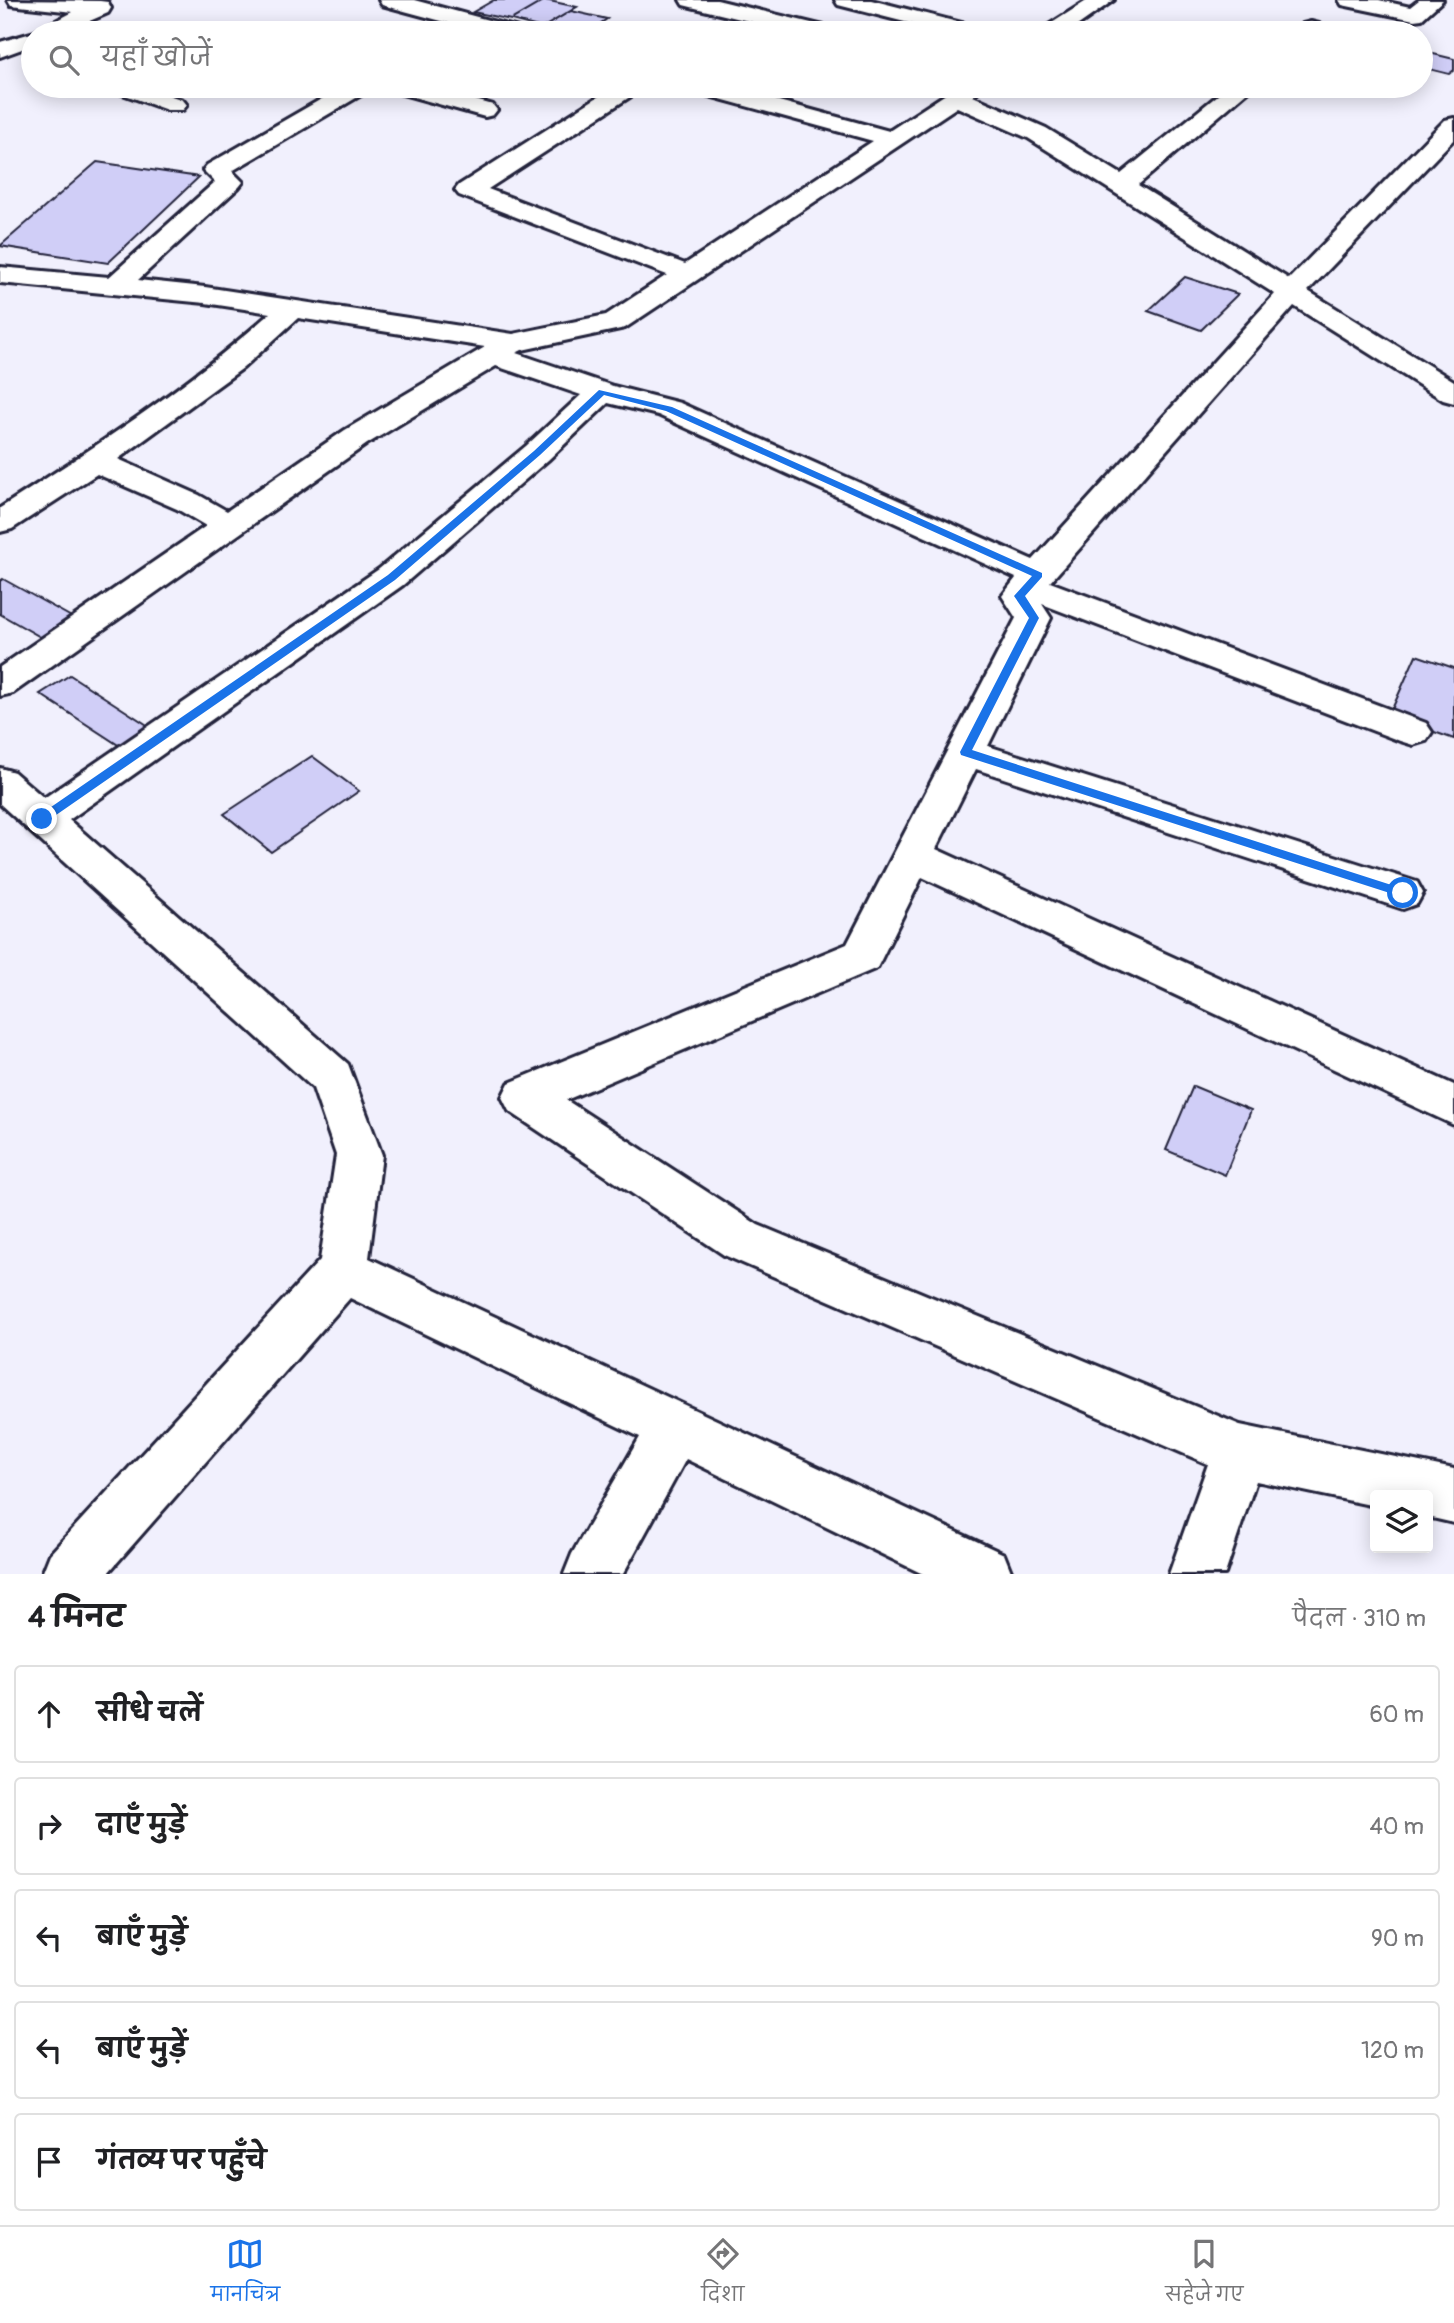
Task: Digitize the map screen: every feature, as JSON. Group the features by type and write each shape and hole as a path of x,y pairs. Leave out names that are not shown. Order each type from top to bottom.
{"street":[{"path":"19,0 108,4"},
{"path":"390,0 442,21"},
{"path":"691,0 776,21"},
{"path":"846,0 927,21"},
{"path":"1071,21 1103,0"},
{"path":"1350,0 1415,14 1432,0"},
{"path":"71,21 108,4"},
{"path":"155,98 175,105"},
{"path":"116,286 230,182 216,170 339,98"},
{"path":"442,98 485,110"},
{"path":"612,98 468,190 688,274"},
{"path":"743,98 892,139"},
{"path":"0,684 356,436 503,349 615,322 955,98"},
{"path":"975,98 1037,133 1444,388 1454,360"},
{"path":"1122,186 1228,98"},
{"path":"1454,125 1291,293 1019,596 1034,618 862,956 525,1097 741,1240 1239,1451 1454,1496"},
{"path":"0,275 205,295 503,349 602,392 669,409 1033,580 1413,732"},
{"path":"0,522 96,461 233,362 291,309"},
{"path":"42,819 391,578 537,453 602,392"},
{"path":"96,461 188,502 228,525"},
{"path":"965,752 1403,893"},
{"path":"0,782 332,1077 359,1155 343,1270 70,1574"},
{"path":"912,855 1454,1106"},
{"path":"343,1270 984,1574"},
{"path":"592,1574 675,1427"},
{"path":"1197,1574 1239,1451"}],"building":[{"path":"494,0 545,0 511,20 473,12"},
{"path":"545,0 577,7 554,21 511,20"},
{"path":"571,11 607,19 604,21 554,21"},
{"path":"1433,54 1454,59 1454,70 1449,74 1433,70"},
{"path":"97,162 199,177 108,263 0,246"},
{"path":"1185,277 1238,294 1201,330 1148,311"},
{"path":"3,579 75,619 44,639 0,614 0,581"},
{"path":"1416,655 1454,668 1454,739 1389,716"},
{"path":"70,675 155,730 126,750 40,694"},
{"path":"312,756 359,791 271,852 224,814"},
{"path":"1193,1086 1251,1110 1225,1175 1166,1150"}],"route":[{"path":"42,819 391,578 537,453 602,392 669,409 1038,575 1019,596 1034,618 965,752 1403,893"}]}
